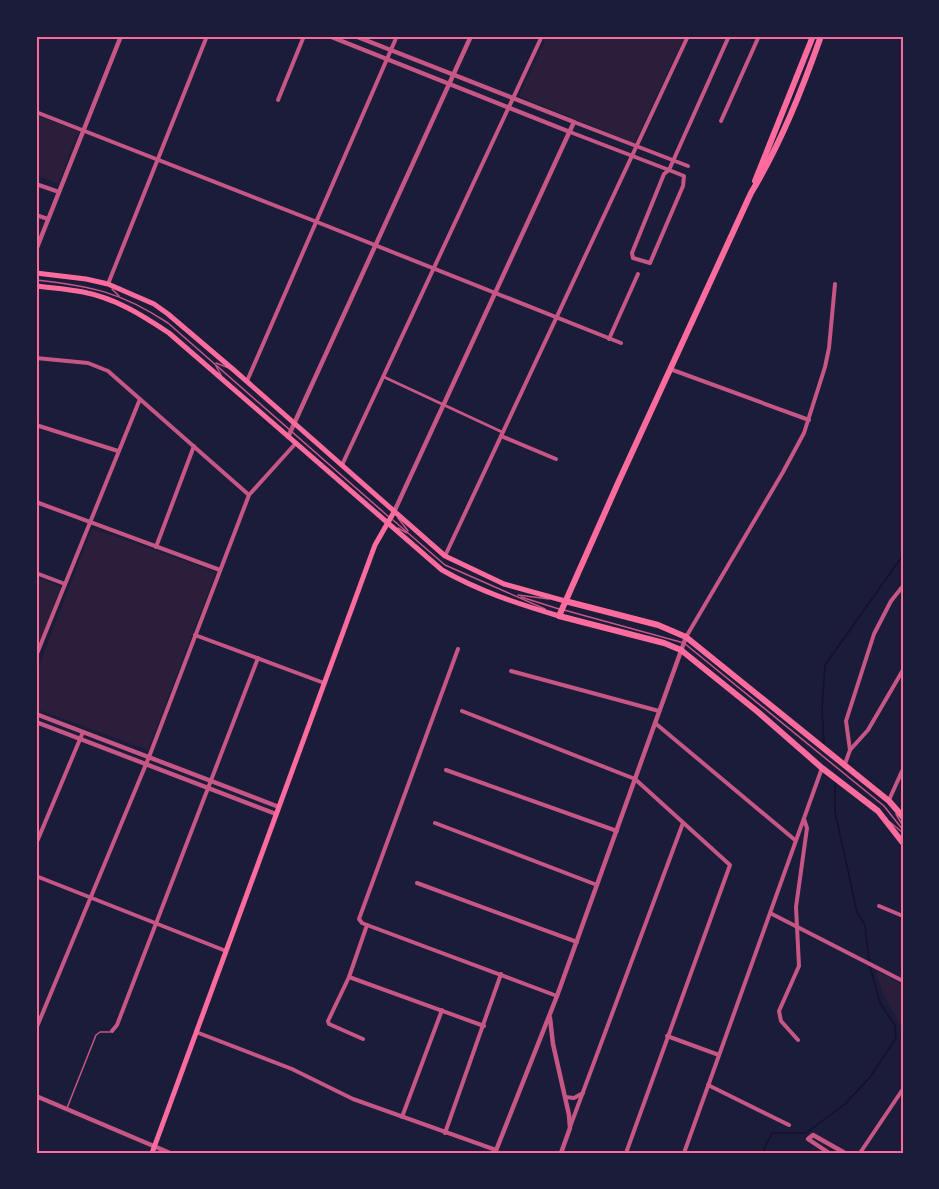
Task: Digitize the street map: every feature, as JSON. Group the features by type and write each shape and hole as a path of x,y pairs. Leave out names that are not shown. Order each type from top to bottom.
{"main road":[{"path":"752,193 813,36"},
{"path":"560,613 670,369 799,98 821,36"},
{"path":"36,273 108,284 146,300 168,314 342,465 442,570 461,581 512,602 560,613 664,643 684,643 758,712 824,769 878,811 903,843"},
{"path":"36,286 84,292 108,299 139,313 169,333 288,437 390,517 445,556 504,584 658,625 829,752 889,801 903,817"},
{"path":"153,1150 375,545 390,517"}],"street":[{"path":"36,250 121,36"},
{"path":"108,284 207,36"},
{"path":"278,100 304,36"},
{"path":"329,36 509,108 570,132 633,156 669,170 684,176 684,182 652,262 647,263 633,258 632,253 664,174 669,170 729,36"},
{"path":"356,36 688,166"},
{"path":"246,382 397,36"},
{"path":"288,437 471,36"},
{"path":"342,465 542,36"},
{"path":"445,556 688,36"},
{"path":"721,121 759,36"},
{"path":"36,112 621,343"},
{"path":"390,517 574,122"},
{"path":"36,184 59,192"},
{"path":"36,215 48,219"},
{"path":"609,339 638,274"},
{"path":"196,1032 292,1069 352,1099 495,1152 598,886 684,643 783,472 809,420 829,348 835,284"},
{"path":"36,358 95,365 108,371 249,495"},
{"path":"670,369 809,420"},
{"path":"384,377 556,459"},
{"path":"36,656 38,644 65,584 140,399"},
{"path":"36,425 118,451"},
{"path":"36,1029 146,765 249,495 296,443"},
{"path":"156,547 194,446"},
{"path":"36,502 220,570"},
{"path":"36,573 65,584"},
{"path":"850,750 846,721 874,634 891,602 903,586"},
{"path":"195,635 324,683"},
{"path":"458,650 360,914 360,921 557,996"},
{"path":"112,1031 117,1025 258,658"},
{"path":"844,765 850,750 868,730 903,670"},
{"path":"511,671 659,711"},
{"path":"462,711 635,779 730,866 626,1153"},
{"path":"36,714 279,807"},
{"path":"36,722 276,814"},
{"path":"655,723 795,840"},
{"path":"36,844 83,732"},
{"path":"684,1153 772,914 795,840 824,769"},
{"path":"889,801 903,769"},
{"path":"446,770 617,831"},
{"path":"798,1040 781,1021 779,1011 799,966 796,907 807,828 804,819"},
{"path":"435,823 598,886"},
{"path":"561,1153 683,823"},
{"path":"36,876 226,951"},
{"path":"417,883 577,942"},
{"path":"879,906 903,916"},
{"path":"772,914 903,981"},
{"path":"363,1039 328,1023 349,977 368,925"},
{"path":"445,1133 501,974"},
{"path":"349,977 484,1026"},
{"path":"402,1117 442,1010"},
{"path":"549,1016 570,1128"},
{"path":"667,1036 719,1055"},
{"path":"708,1085 789,1125"},
{"path":"860,1153 903,1089"},
{"path":"565,1097 574,1098 583,1093"},
{"path":"36,1096 153,1150 170,1153"},
{"path":"830,1153 807,1141 811,1136 845,1153"}],"lane":[{"path":"36,280 85,285 142,306 168,323 214,362 445,565 560,613"},
{"path":"108,284 120,297"},
{"path":"108,299 120,297"},
{"path":"214,362 235,371"},
{"path":"214,362 225,382"},
{"path":"390,517 410,535"},
{"path":"390,517 410,535"},
{"path":"514,595 565,601"},
{"path":"514,595 560,613"},
{"path":"684,643 884,806 903,831"},
{"path":"889,801 903,826"},
{"path":"878,811 903,831"},
{"path":"67,1109 96,1035 99,1032 112,1031"}],"shaded area":[{"path":"547,36 685,36 634,144 519,96"},
{"path":"36,115 79,131 58,184 36,175"},
{"path":"92,528 216,572 148,750 36,709 36,674"},
{"path":"36,577 61,587 41,641 36,639"},
{"path":"875,970 903,985 903,1044 901,1042 902,1027 883,994"}],"waterway":[{"path":"824,744 822,710 825,665 903,555"},
{"path":"835,783 835,812 857,912 865,925 869,961"},
{"path":"765,1153 764,1149 772,1133 806,1133 845,1104 871,1076 896,1038 895,1025 880,1003 870,966"}]}
